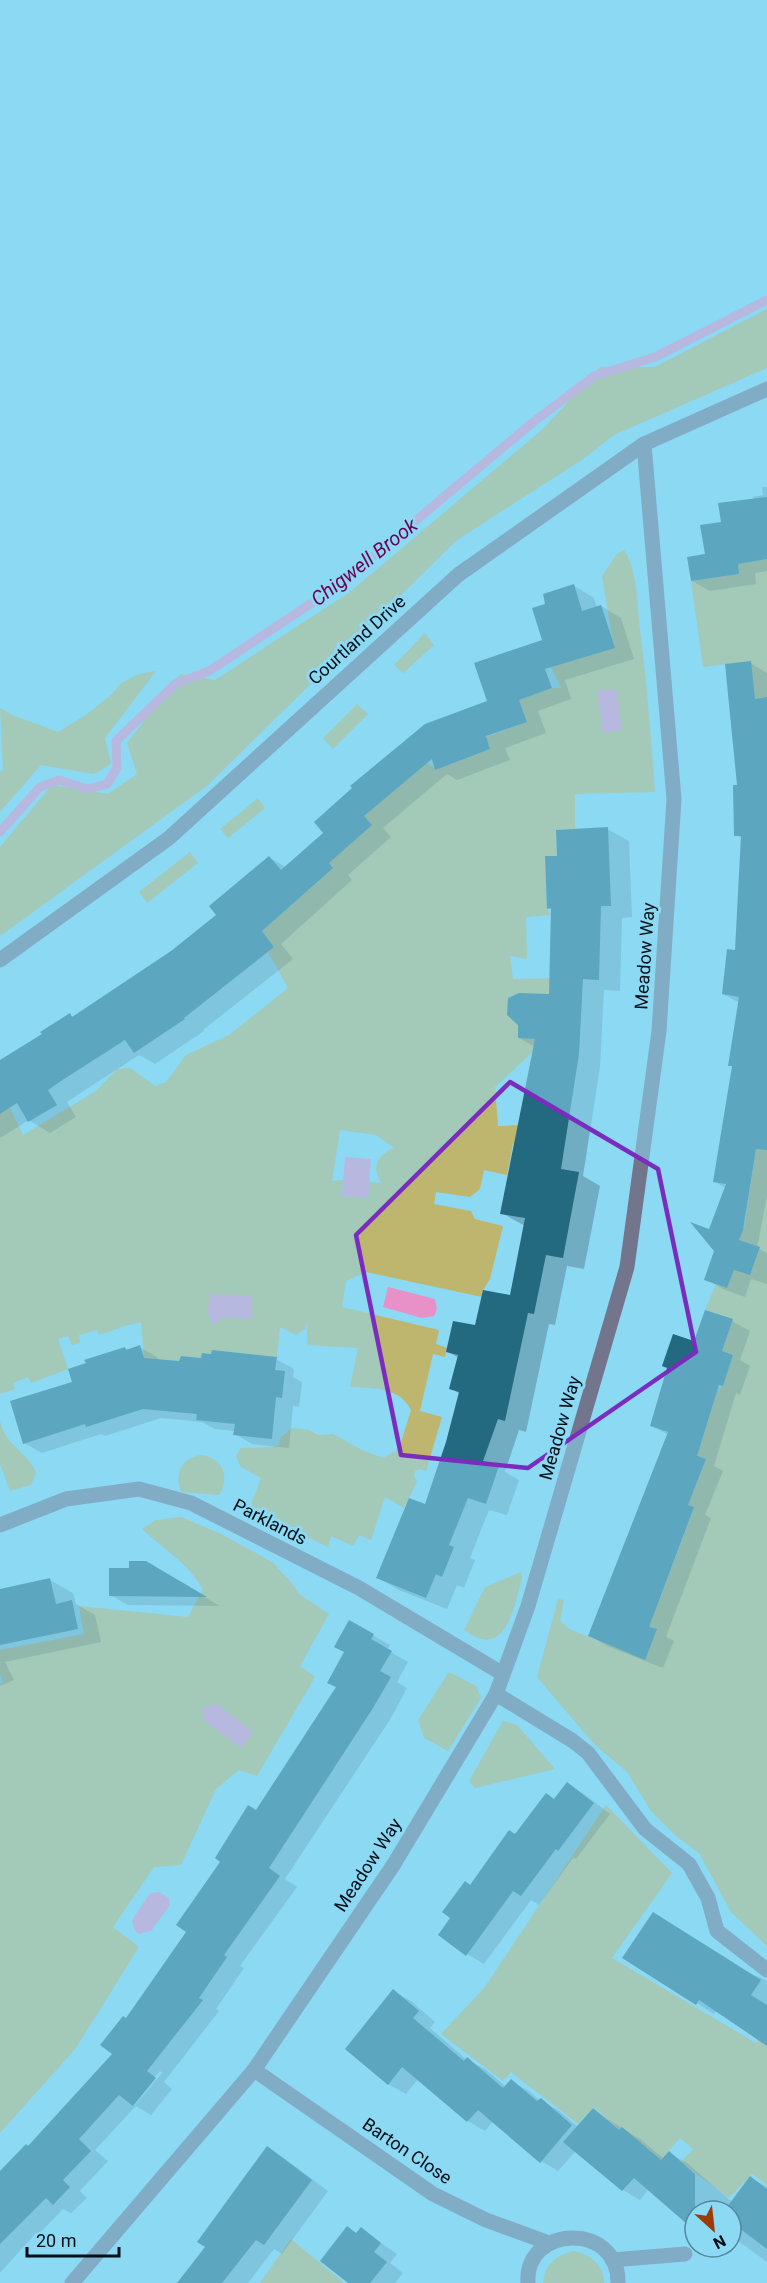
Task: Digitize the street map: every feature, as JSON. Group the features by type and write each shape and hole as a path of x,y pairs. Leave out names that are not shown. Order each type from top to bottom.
{"street":[{"name":"Courtland Drive","path":"0,960 169,838 458,575 644,444 767,389"},
{"name":"Meadow Way","path":"72,2283 254,2070 394,1863 496,1694 528,1606 627,1267 659,1031 674,799 644,444"},
{"name":"Parklands","path":"0,1525 66,1499 139,1489 191,1503 359,1588 503,1674"},
{"path":"496,1694 573,1741 588,1753 645,1829 689,1864 708,1898 717,1931 767,1970"},
{"name":"Barton Close","path":"254,2070 433,2194 486,2220 549,2243"},
{"path":"528,2283 531,2265 549,2243 562,2238 576,2237 590,2240 602,2248 612,2260 618,2274 618,2283"},
{"path":"612,2260 683,2254"}],"highlighted area":[{"path":"510,1082 658,1169 696,1352 528,1468 401,1455 356,1235"}],"shaded area":[{"path":"767,309 767,368 614,435 583,459 457,540 208,785 0,936 0,847 52,785 108,794 137,774 127,743 180,674 215,680 350,592 544,428 600,367 655,367"},
{"path":"624,550 634,578 647,691 655,792 575,794 575,829 556,830 557,856 545,857 547,909 551,915 526,917 527,959 510,956 513,979 562,978 564,995 519,993 508,999 518,1025 518,1038 537,1039 537,1048 495,1087 498,1126 519,1125 539,1148 513,1144 507,1175 484,1170 480,1189 470,1197 436,1192 434,1204 471,1211 475,1219 503,1226 490,1279 483,1290 482,1297 366,1272 346,1281 342,1307 439,1330 436,1344 447,1348 445,1357 433,1354 420,1411 442,1417 426,1471 419,1469 415,1471 414,1476 417,1482 404,1508 385,1497 371,1540 359,1535 353,1546 331,1536 328,1547 249,1510 261,1478 241,1467 236,1456 241,1448 279,1445 280,1438 292,1428 309,1430 318,1435 333,1434 362,1450 383,1458 399,1449 411,1410 406,1402 385,1390 350,1387 358,1348 307,1345 307,1322 306,1328 296,1335 280,1327 277,1357 212,1350 211,1354 202,1353 201,1358 182,1356 179,1361 144,1359 141,1322 99,1335 97,1330 79,1335 80,1343 72,1345 68,1336 58,1339 68,1369 31,1383 28,1377 13,1383 15,1389 0,1394 0,1087 23,1135 96,1091 117,1069 130,1068 155,1086 166,1082 186,1055 229,1035 288,988 268,952 274,947 262,931 333,868 320,852 427,763 436,769 490,749 486,737 527,722 519,700 552,688 561,688 551,667 614,648 602,576 616,555","holes":["340,1130 376,1135 394,1148 380,1158 376,1167 382,1183 369,1182 368,1198 342,1196 343,1180 332,1181"]},
{"path":"767,559 767,697 755,699 750,661 703,667 691,581 739,574 738,564"},
{"path":"425,633 434,645 403,673 394,665"},
{"path":"156,671 105,738 111,764 94,774 41,765 0,812 0,772 3,770 0,708 12,715 58,732 86,715 112,694 121,683 139,674"},
{"path":"616,689 622,730 603,733 597,691"},
{"path":"357,704 368,714 333,749 323,738"},
{"path":"258,798 265,808 228,838 220,829"},
{"path":"190,852 198,863 147,903 139,892"},
{"path":"756,1149 767,1150 767,1946 731,1912 699,1853 675,1835 651,1811 627,1772 593,1743 537,1677 558,1599 564,1600 560,1620 569,1629 644,1659 657,1630 631,1619 639,1601 656,1608 663,1591 639,1581 671,1570 694,1507 688,1505 706,1460 697,1456 717,1391 723,1386 733,1355 722,1351 733,1319 705,1310 716,1284 727,1288 734,1270 750,1275 760,1248 739,1240 745,1224"},
{"path":"345,1157 371,1159 368,1198 342,1196"},
{"path":"388,1287 435,1299 437,1309 434,1316 422,1318 383,1307"},
{"path":"210,1294 252,1296 251,1319 221,1317 214,1324 209,1318"},
{"path":"0,1420 6,1436 33,1466 36,1473 31,1485 10,1491 0,1464"},
{"path":"201,1455 214,1460 222,1469 224,1481 219,1495 181,1492 178,1479 181,1468 188,1460"},
{"path":"181,1517 221,1534 272,1562 299,1594 329,1614 300,1666 315,1677 257,1776 239,1770 216,1789 181,1865 154,1867 113,1927 139,1947 76,2048 0,2133 0,1684 3,1682 0,1674 0,1650 84,1634 79,1606 188,1617 203,1590 183,1564 142,1529 156,1520"},
{"path":"521,1572 522,1579 514,1608 505,1628 491,1639 481,1639 464,1630 485,1587"},
{"path":"449,1672 476,1686 481,1698 448,1751 424,1738 418,1720"},
{"path":"215,1703 253,1732 241,1748 202,1719 204,1715 202,1708 211,1707"},
{"path":"503,1721 517,1725 555,1769 475,1788 469,1781"},
{"path":"606,1805 672,1873 612,1958 756,2043 767,2028 767,2185 752,2174 729,2198 681,2162 693,2149 680,2138 658,2163 593,2107 578,2124 511,2072 503,2081 441,2034 484,1988"},
{"path":"159,1892 169,1898 170,1905 151,1931 138,1934 132,1920 150,1893"},
{"path":"291,2239 344,2283 260,2283"},
{"path":"574,2251 591,2258 599,2266 604,2283 543,2283 552,2261"}],"building":[{"path":"767,497 767,559 738,564 739,574 691,581 687,557 705,554 700,525 721,522 718,503"},
{"path":"574,584 582,611 601,605 615,648 545,669 552,688 519,700 527,722 486,736 490,749 435,770 432,759 364,816 372,825 329,863 333,868 262,931 274,947 185,1019 134,1053 125,1040 61,1081 48,1090 57,1105 28,1122 17,1103 0,1114 0,1060 42,1034 40,1032 70,1013 72,1017 171,951 216,915 209,906 269,856 281,870 323,833 314,822 352,788 350,786 425,724 487,701 474,663 542,640 532,608 545,604 543,594"},
{"path":"751,661 755,699 767,697 767,1150 756,1149 743,1230 739,1240 760,1247 750,1275 734,1270 727,1288 704,1280 714,1251 690,1222 709,1229 726,1184 713,1182 732,1066 728,1066 739,997 722,994 727,949 735,950 741,836 734,836 733,785 737,785 725,664"},
{"path":"608,827 611,906 601,906 599,980 583,979 579,1054 561,1169 579,1172 563,1258 546,1255 534,1314 528,1313 505,1421 498,1419 483,1461 499,1466 486,1504 468,1498 449,1545 454,1547 442,1577 436,1574 426,1598 376,1578 409,1498 425,1504 446,1442 459,1392 449,1389 458,1355 446,1352 453,1321 475,1325 483,1290 510,1295 525,1218 500,1214 535,1039 518,1038 518,1025 507,1015 508,998 519,993 549,994 551,908 547,909 545,856 557,856 556,830"},
{"path":"705,1310 733,1319 722,1351 733,1355 723,1386 719,1385 697,1456 706,1459 688,1505 694,1507 649,1627 657,1629 645,1660 588,1636 668,1432 650,1426 667,1368 662,1366 673,1334 694,1341"},
{"path":"140,1345 144,1358 179,1361 181,1356 201,1358 202,1353 211,1354 212,1350 277,1357 275,1370 285,1371 282,1398 276,1397 272,1439 233,1435 235,1424 196,1420 197,1414 143,1409 86,1427 85,1424 23,1444 10,1401 72,1382 68,1369 86,1363 84,1360 125,1347 126,1350"},
{"path":"129,1561 146,1561 207,1597 109,1596 109,1568 129,1568"},
{"path":"50,1578 56,1604 72,1600 78,1629 0,1645 0,1589"},
{"path":"349,1620 374,1634 371,1639 392,1651 380,1671 391,1677 269,1868 280,1876 224,1955 227,1957 199,1998 203,2000 147,2071 156,2078 133,2106 119,2095 79,2139 91,2151 63,2180 70,2187 53,2205 46,2198 0,2244 0,2171 26,2144 28,2146 112,2054 100,2045 123,2016 126,2018 186,1932 176,1925 220,1862 215,1858 248,1805 256,1810 336,1687 327,1683 344,1652 334,1647"},
{"path":"567,1782 594,1803 521,1896 513,1891 466,1956 438,1935 450,1918 442,1912 465,1881 470,1885 509,1830 515,1834 546,1793 554,1799"},
{"path":"653,1912 761,1980 751,1995 767,2005 767,2046 699,2000 696,2005 622,1958"},
{"path":"393,1989 419,2011 413,2018 464,2061 467,2057 503,2088 511,2079 537,2101 541,2098 572,2125 540,2163 478,2110 467,2122 402,2067 388,2085 345,2049"},
{"path":"593,2108 619,2130 622,2127 661,2160 669,2151 695,2174 695,2199 683,2199 683,2221 634,2178 622,2191 563,2142"},
{"path":"267,2146 312,2180 264,2245 256,2240 222,2283 177,2283 205,2247 197,2242"},
{"path":"750,2176 767,2189 767,2249 743,2231 743,2199 733,2199"},
{"path":"347,2226 356,2233 361,2227 381,2243 374,2252 387,2262 370,2283 348,2283 320,2261"}],"waterway":[{"name":"Chigwell Brook","path":"0,832 40,787 59,780 88,789 107,784 117,768 116,741 175,684 209,671 339,585 532,423 594,376 655,357 767,300"}]}
